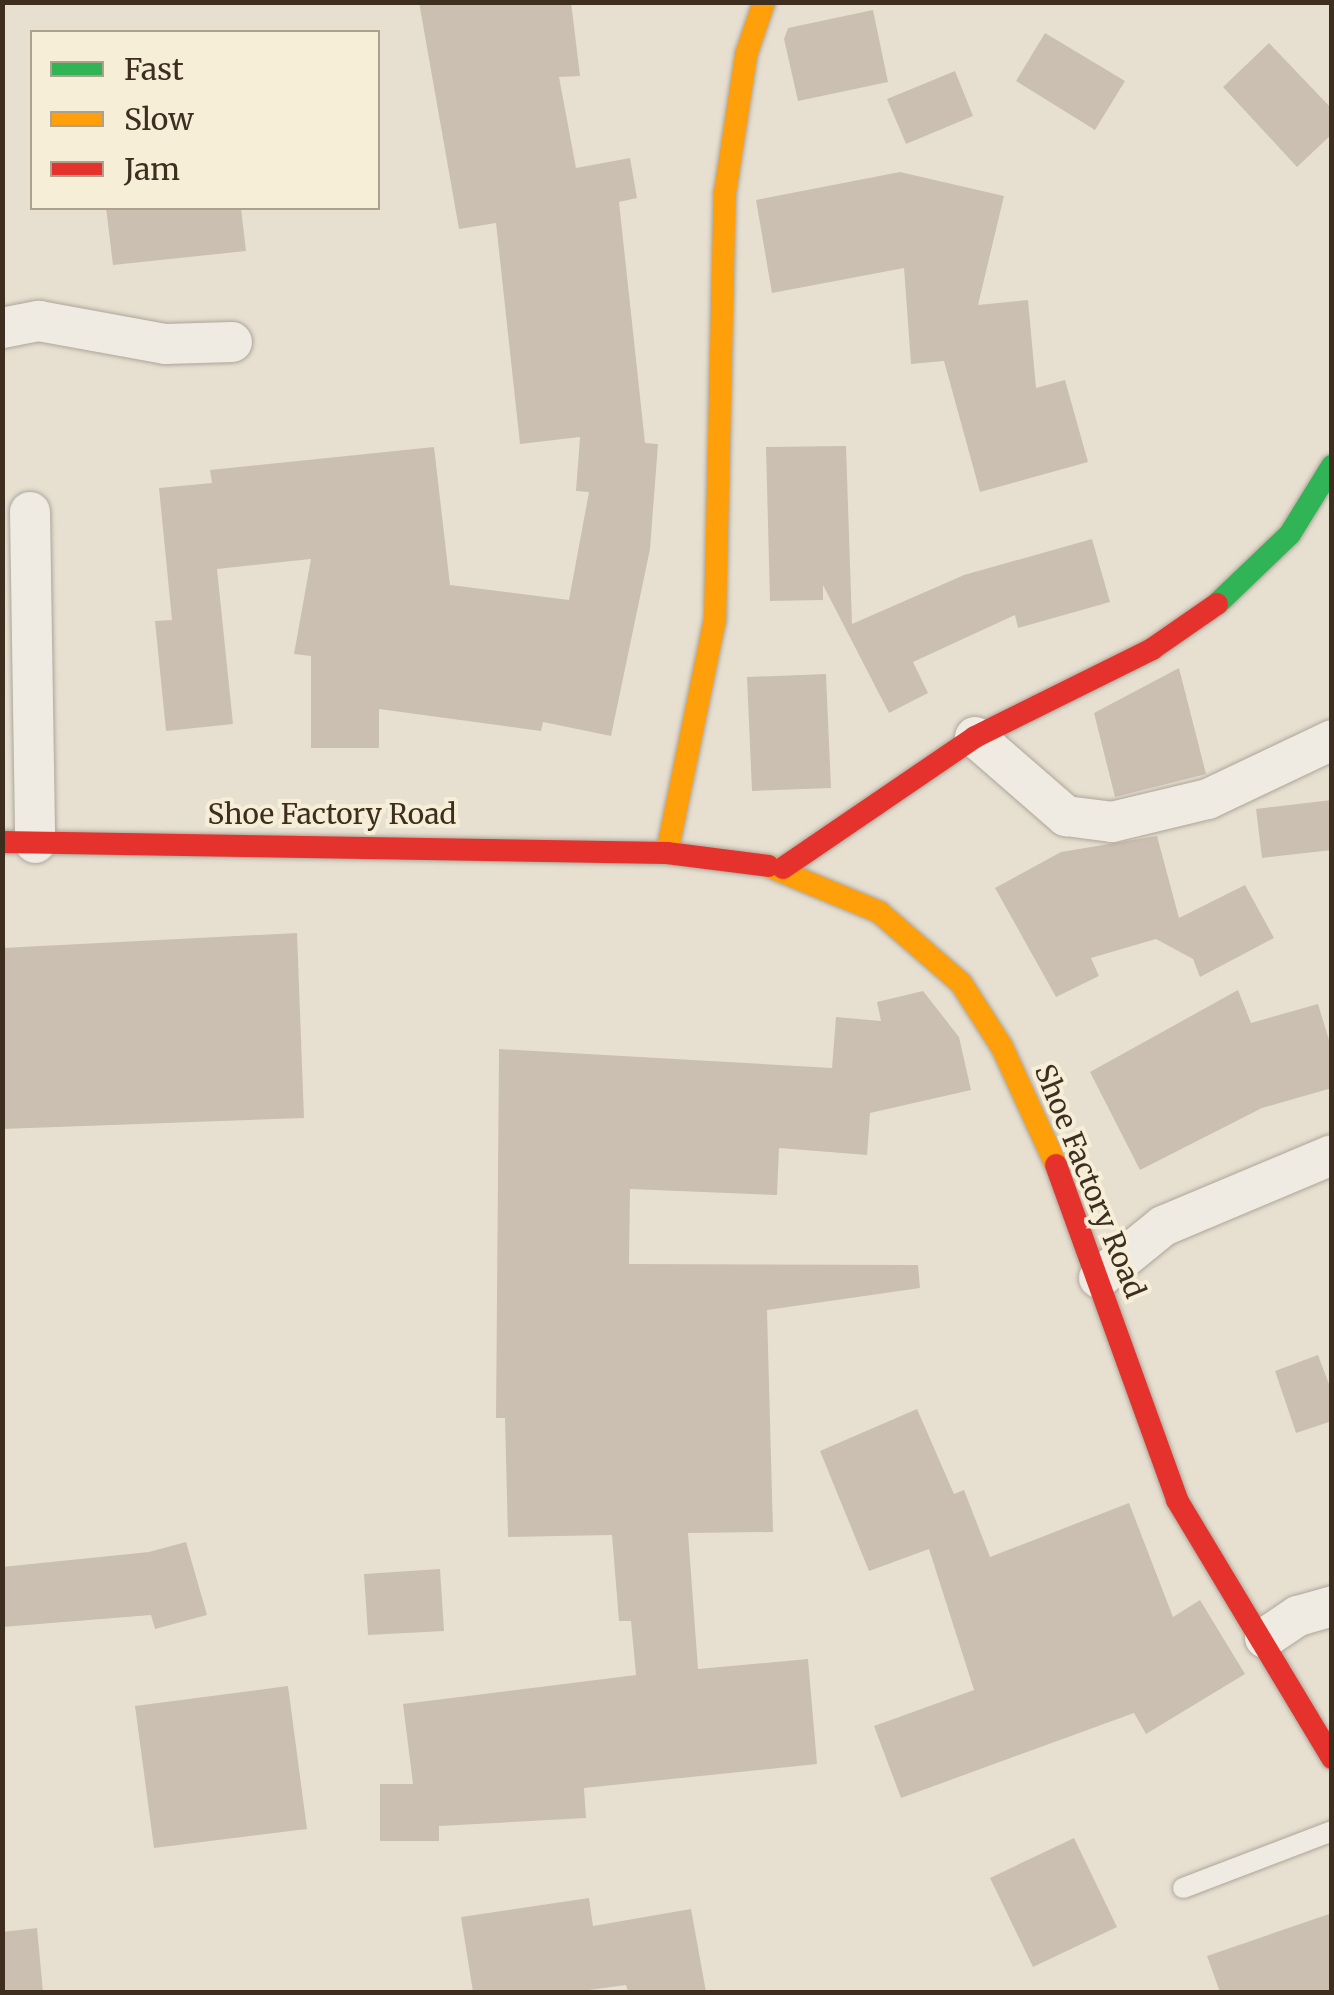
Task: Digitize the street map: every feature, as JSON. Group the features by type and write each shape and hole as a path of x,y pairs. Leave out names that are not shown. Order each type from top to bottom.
{"street":[{"path":"667,853 714,620 726,194 746,55 764,2"},
{"path":"2,328 39,320 166,344 232,342"},
{"path":"783,868 975,738 1152,649 1243,585 1290,534 1332,466"},
{"path":"19,842 30,512"},
{"path":"975,738 1066,816 1112,822 1208,798 1332,740"},
{"name":"Shoe Factory Road","path":"19,842 667,853 783,868 879,912 961,983 1002,1047 1052,1153 1178,1500 1265,1638 1332,1758"},
{"path":"1099,1278 1162,1226 1332,1155"},
{"path":"1265,1638 1298,1616 1332,1606"}],"lane":[{"path":"1183,1888 1332,1831"}],"building":[{"path":"419,2 571,2 580,76 559,77 576,168 630,158 637,198 619,202 645,443 658,444 650,549 611,736 543,722 541,731 379,709 379,748 311,748 311,656 294,654 311,559 217,569 233,724 166,731 155,621 172,620 159,488 212,483 210,470 434,447 450,585 569,600 589,492 576,491 580,437 520,444 496,223 459,229"},
{"path":"873,10 888,82 798,101 784,39 788,28"},
{"path":"1045,33 1125,81 1095,130 1016,81"},
{"path":"1269,43 1332,109 1332,134 1297,167 1223,87"},
{"path":"955,71 973,116 906,144 887,99"},
{"path":"900,172 1004,196 978,305 1028,300 1036,388 1065,380 1088,462 980,492 944,361 911,364 904,268 772,293 756,200"},
{"path":"106,210 241,210 246,251 113,265"},
{"path":"846,446 852,624 964,575 1092,539 1110,602 1018,628 1015,615 913,662 928,693 889,713 823,585 823,600 770,601 766,447"},
{"path":"1179,668 1206,774 1115,797 1094,713"},
{"path":"826,674 831,788 752,791 747,677"},
{"path":"1332,800 1332,850 1262,858 1256,809"},
{"path":"1157,836 1179,918 1245,885 1274,938 1200,977 1193,959 1156,939 1091,958 1099,976 1056,997 995,888 1061,852"},
{"path":"297,933 304,1118 2,1129 2,948"},
{"path":"1238,990 1251,1023 1318,1004 1332,1050 1332,1088 1262,1108 1140,1170 1090,1072"},
{"path":"923,991 959,1037 971,1090 870,1113 867,1155 779,1148 777,1195 630,1189 629,1264 918,1265 920,1288 767,1310 773,1532 688,1533 698,1669 808,1659 817,1764 584,1788 586,1818 439,1826 439,1841 380,1841 380,1784 413,1784 403,1704 636,1675 631,1621 619,1621 612,1535 508,1537 505,1418 496,1418 499,1049 832,1068 836,1017 881,1021 877,1002"},
{"path":"1318,1355 1332,1392 1332,1421 1296,1433 1275,1371"},
{"path":"917,1409 954,1494 964,1490 990,1557 1129,1503 1173,1617 1200,1600 1245,1674 1146,1734 1134,1713 901,1798 874,1726 974,1690 929,1549 869,1571 820,1451"},
{"path":"186,1542 207,1615 155,1629 151,1615 2,1627 2,1567 149,1552"},
{"path":"440,1569 444,1631 368,1635 364,1574"},
{"path":"288,1686 307,1829 154,1848 135,1706"},
{"path":"1074,1838 1117,1927 1033,1967 990,1878"},
{"path":"589,1898 593,1926 691,1909 706,1992 628,1992 626,1985 574,1992 473,1992 461,1917"},
{"path":"1332,1913 1332,1992 1220,1992 1207,1956"},
{"path":"37,1928 43,1992 2,1992 2,1932"}],"traffic: fast":[{"path":"1217,604 1290,534 1332,466"}],"traffic: slow":[{"path":"667,853 715,620 725,193 746,55 764,2"},
{"path":"768,866 879,912 961,983 1002,1047 1056,1165"}],"traffic: jam":[{"path":"783,868 975,737 1152,649 1217,604"},
{"path":"2,842 667,853 768,866"},
{"path":"1056,1165 1177,1500 1332,1758"}]}
